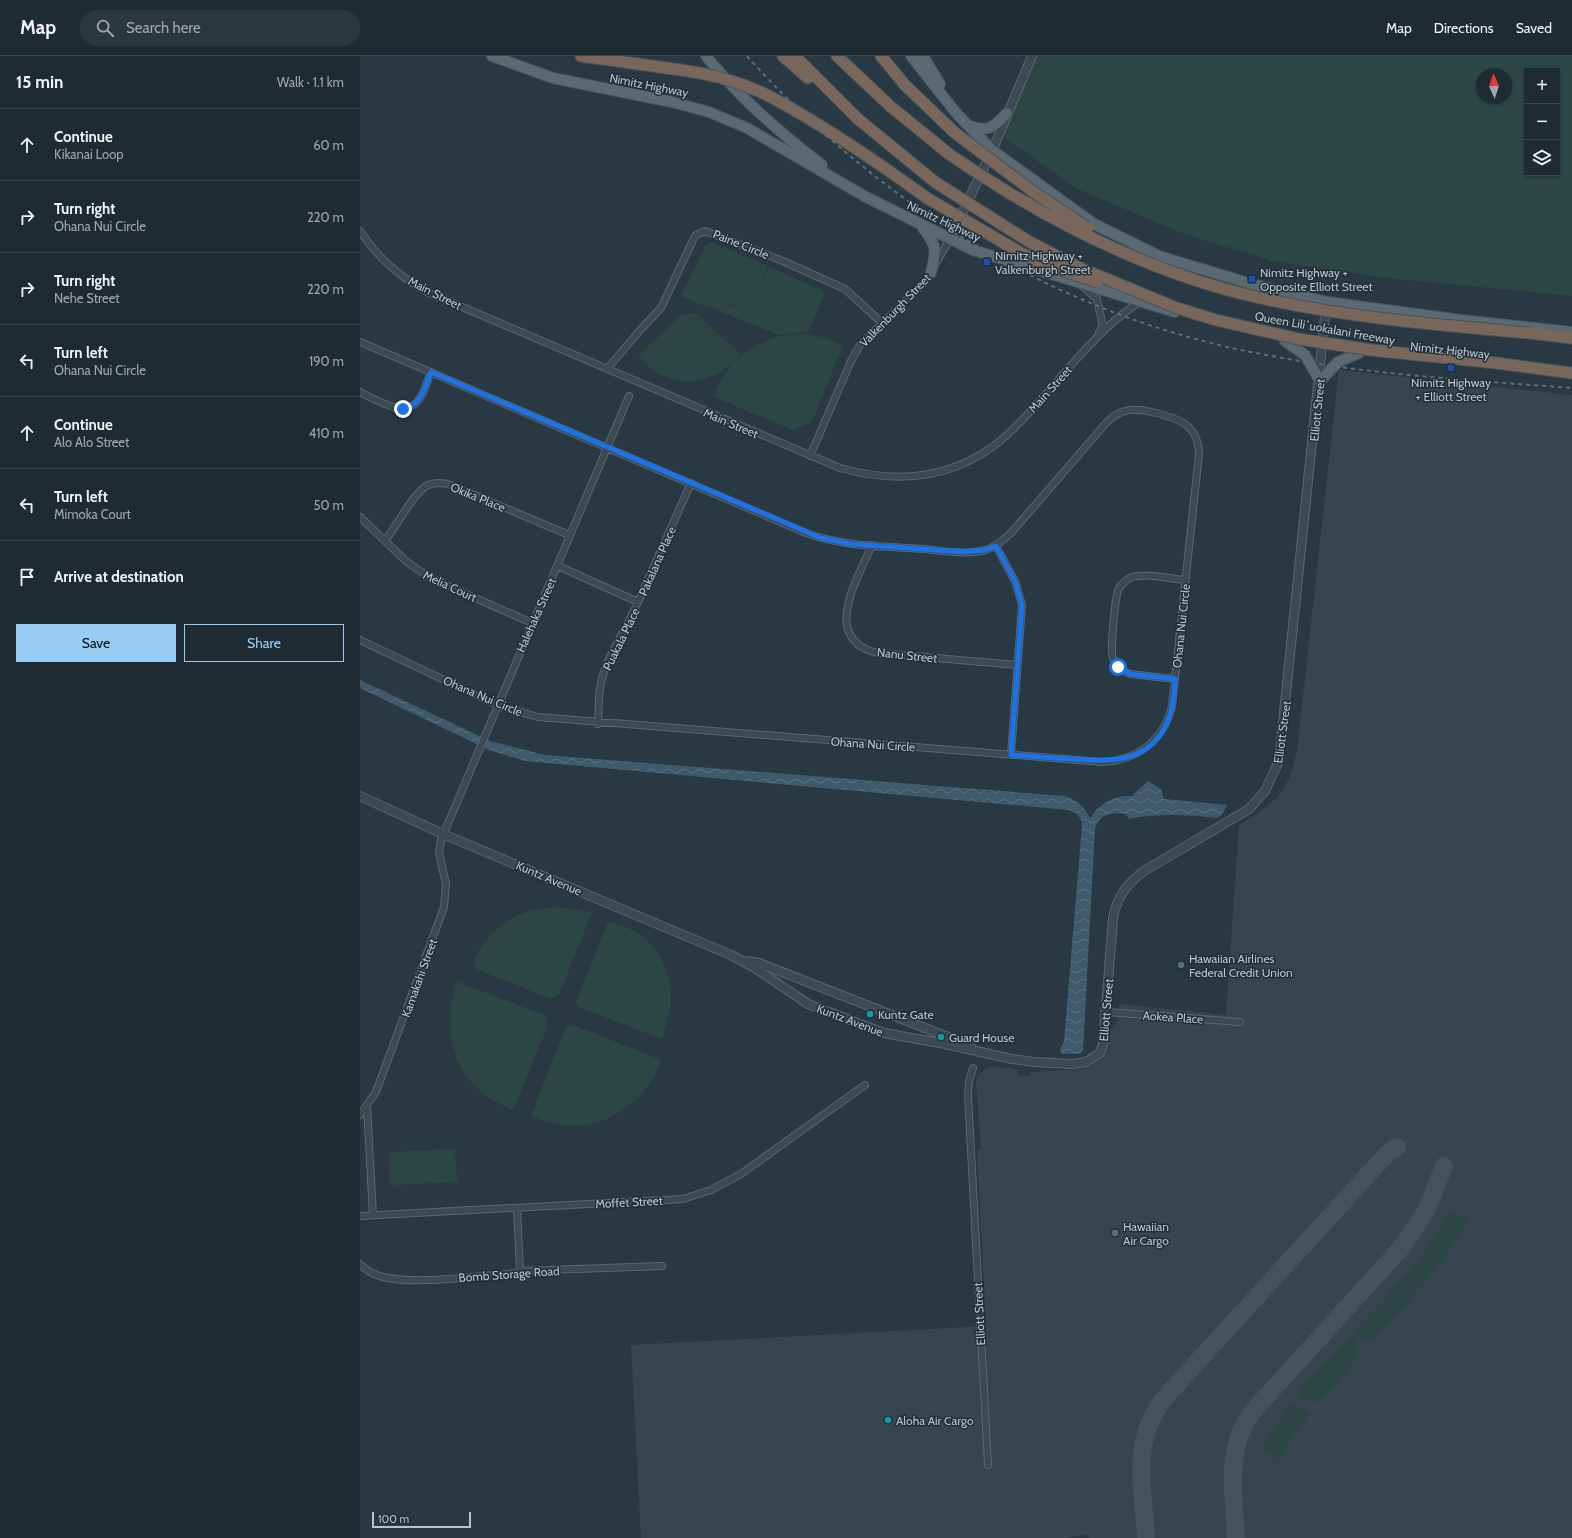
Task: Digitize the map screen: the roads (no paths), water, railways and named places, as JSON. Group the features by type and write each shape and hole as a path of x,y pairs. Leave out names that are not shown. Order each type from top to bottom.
{"highway":[{"path":"581,56 717,76 751,87 826,128 867,154 928,198 1021,253 1044,264 1177,308"},
{"path":"783,56 858,119"},
{"name":"Queen Liliʻuokalani Freeway","path":"795,56 858,119 935,182 1028,241 1073,264 1177,308 1253,329 1298,339 1371,350 1496,363 1572,373"},
{"name":"Queen Liliʻuokalani Freeway","path":"837,56 890,106 949,154 1026,203 1069,226 1136,258 1224,288 1300,307 1384,319 1572,338"},
{"path":"881,56 905,85 955,133 1076,221 1136,258"},
{"path":"1530,333 1572,333"}],"main road":[{"name":"Nimitz Highway","path":"492,56 553,78 672,102 709,112 767,139 866,197 973,250 1076,280 1215,324 1285,341 1359,353 1572,373"},
{"path":"706,56 746,101 787,138 866,197"},
{"path":"911,56 957,114 992,150 1094,224 1159,256 1248,282 1327,302 1572,333"},
{"path":"923,56 957,114"},
{"path":"966,124 975,128 991,128 1007,113"},
{"path":"922,226 933,241 936,252 931,273"},
{"path":"1285,341 1305,355 1320,381 1338,362 1359,353"}],"street":[{"name":"Valkenburgh Street","path":"810,456 851,361 860,345 881,322 926,281 950,239 992,150 1032,56"},
{"name":"Main Street","path":"360,231 371,247 387,265 406,280 427,292 810,456 840,468 864,475 890,478 910,478 940,472 964,463 987,451 1007,435 1092,342 1125,311 1141,301"},
{"name":"Paine Circle","path":"607,369 661,308 693,240 696,235 705,231 783,261 845,289 881,322"},
{"name":"Main Street","path":"1076,280 1097,299 1102,316 1103,326 1092,342"},
{"name":"Elliott Street","path":"979,1050 1012,1060 1034,1062 1072,1064 1086,1062 1096,1057 1102,1048 1113,919 1116,905 1122,893 1131,881 1144,871 1249,809 1265,791 1277,768 1281,753 1324,347 1327,302"},
{"name":"Ohana Nui Circle","path":"360,342 806,533 836,542 964,552 985,550 996,546 1011,533 1111,418 1125,410 1142,409 1180,420 1189,428 1198,443 1199,454 1172,706 1166,724 1155,740 1140,752 1131,756 1103,762 598,724 538,717 497,705 360,640"},
{"path":"360,392 393,407 406,408 415,404 419,400 431,372"},
{"name":"Halehaka Street","path":"443,834 629,396"},
{"name":"Okika Place","path":"385,541 419,492 426,486 438,483 450,485 569,535"},
{"name":"Pakalana Place","path":"558,566 638,602 691,483"},
{"name":"Melia Court","path":"360,517 407,562 432,579 532,623"},
{"name":"Nanu Street","path":"872,545 848,601 846,612 848,629 858,643 867,650 878,653 1018,665"},
{"path":"996,546 1015,581 1021,596 1022,613 1011,755"},
{"path":"1175,679 1130,674 1114,662 1111,648 1118,590 1125,581 1141,576 1185,580"},
{"name":"Puakala Place","path":"598,724 601,684 604,673 620,636 638,602"},
{"name":"Kuntz Avenue","path":"360,796 443,834 738,958 759,964 954,1038 979,1050"},
{"name":"Kamakahi Street","path":"360,1115 376,1092 444,907 446,884 439,853 443,834"},
{"name":"Kuntz Avenue","path":"738,958 808,1004 884,1033 979,1050"},
{"name":"Aokea Place","path":"1106,1012 1240,1022"},
{"name":"Elliott Street","path":"973,1068 969,1081 968,1095 988,1465"},
{"name":"Moffet Street","path":"360,1216 517,1209 683,1199 711,1190 741,1174 865,1085"},
{"path":"367,1107 372,1215"},
{"path":"517,1209 520,1271"},
{"name":"Bomb Storage Road","path":"360,1264 365,1269 383,1277 415,1280 509,1274 520,1271 662,1266"}],"water":[{"path":"360,680 490,741 545,755 1065,796 1080,804 1090,819 1102,804 1119,797 1132,796 1148,781 1161,789 1164,799 1227,805 1222,815 1217,818 1173,815 1129,819 1126,814 1116,813 1103,817 1097,824 1095,829 1083,1051 1080,1054 1062,1054 1060,1050 1064,1041 1082,825 1080,817 1074,812 1068,810 525,761 489,750 360,688"}],"railway":[{"path":"747,56 799,110 855,160 914,205 977,246 1043,282 1112,312 1183,335 1256,353 1295,360 1413,375 1572,388"}],"place":[{"name":"Nimitz Highway + Valkenburgh Street","path":"987,262"},
{"name":"Nimitz Highway + Opposite Elliott Street","path":"1252,279"},
{"name":"Nimitz Highway + Elliott Street","path":"1451,368"},
{"name":"Hawaiian Airlines Federal Credit Union","path":"1181,965"},
{"name":"Kuntz Gate","path":"870,1014"},
{"name":"Guard House","path":"941,1037"},
{"name":"Hawaiian Air Cargo","path":"1115,1233"},
{"name":"Aloha Air Cargo","path":"888,1420"}]}
